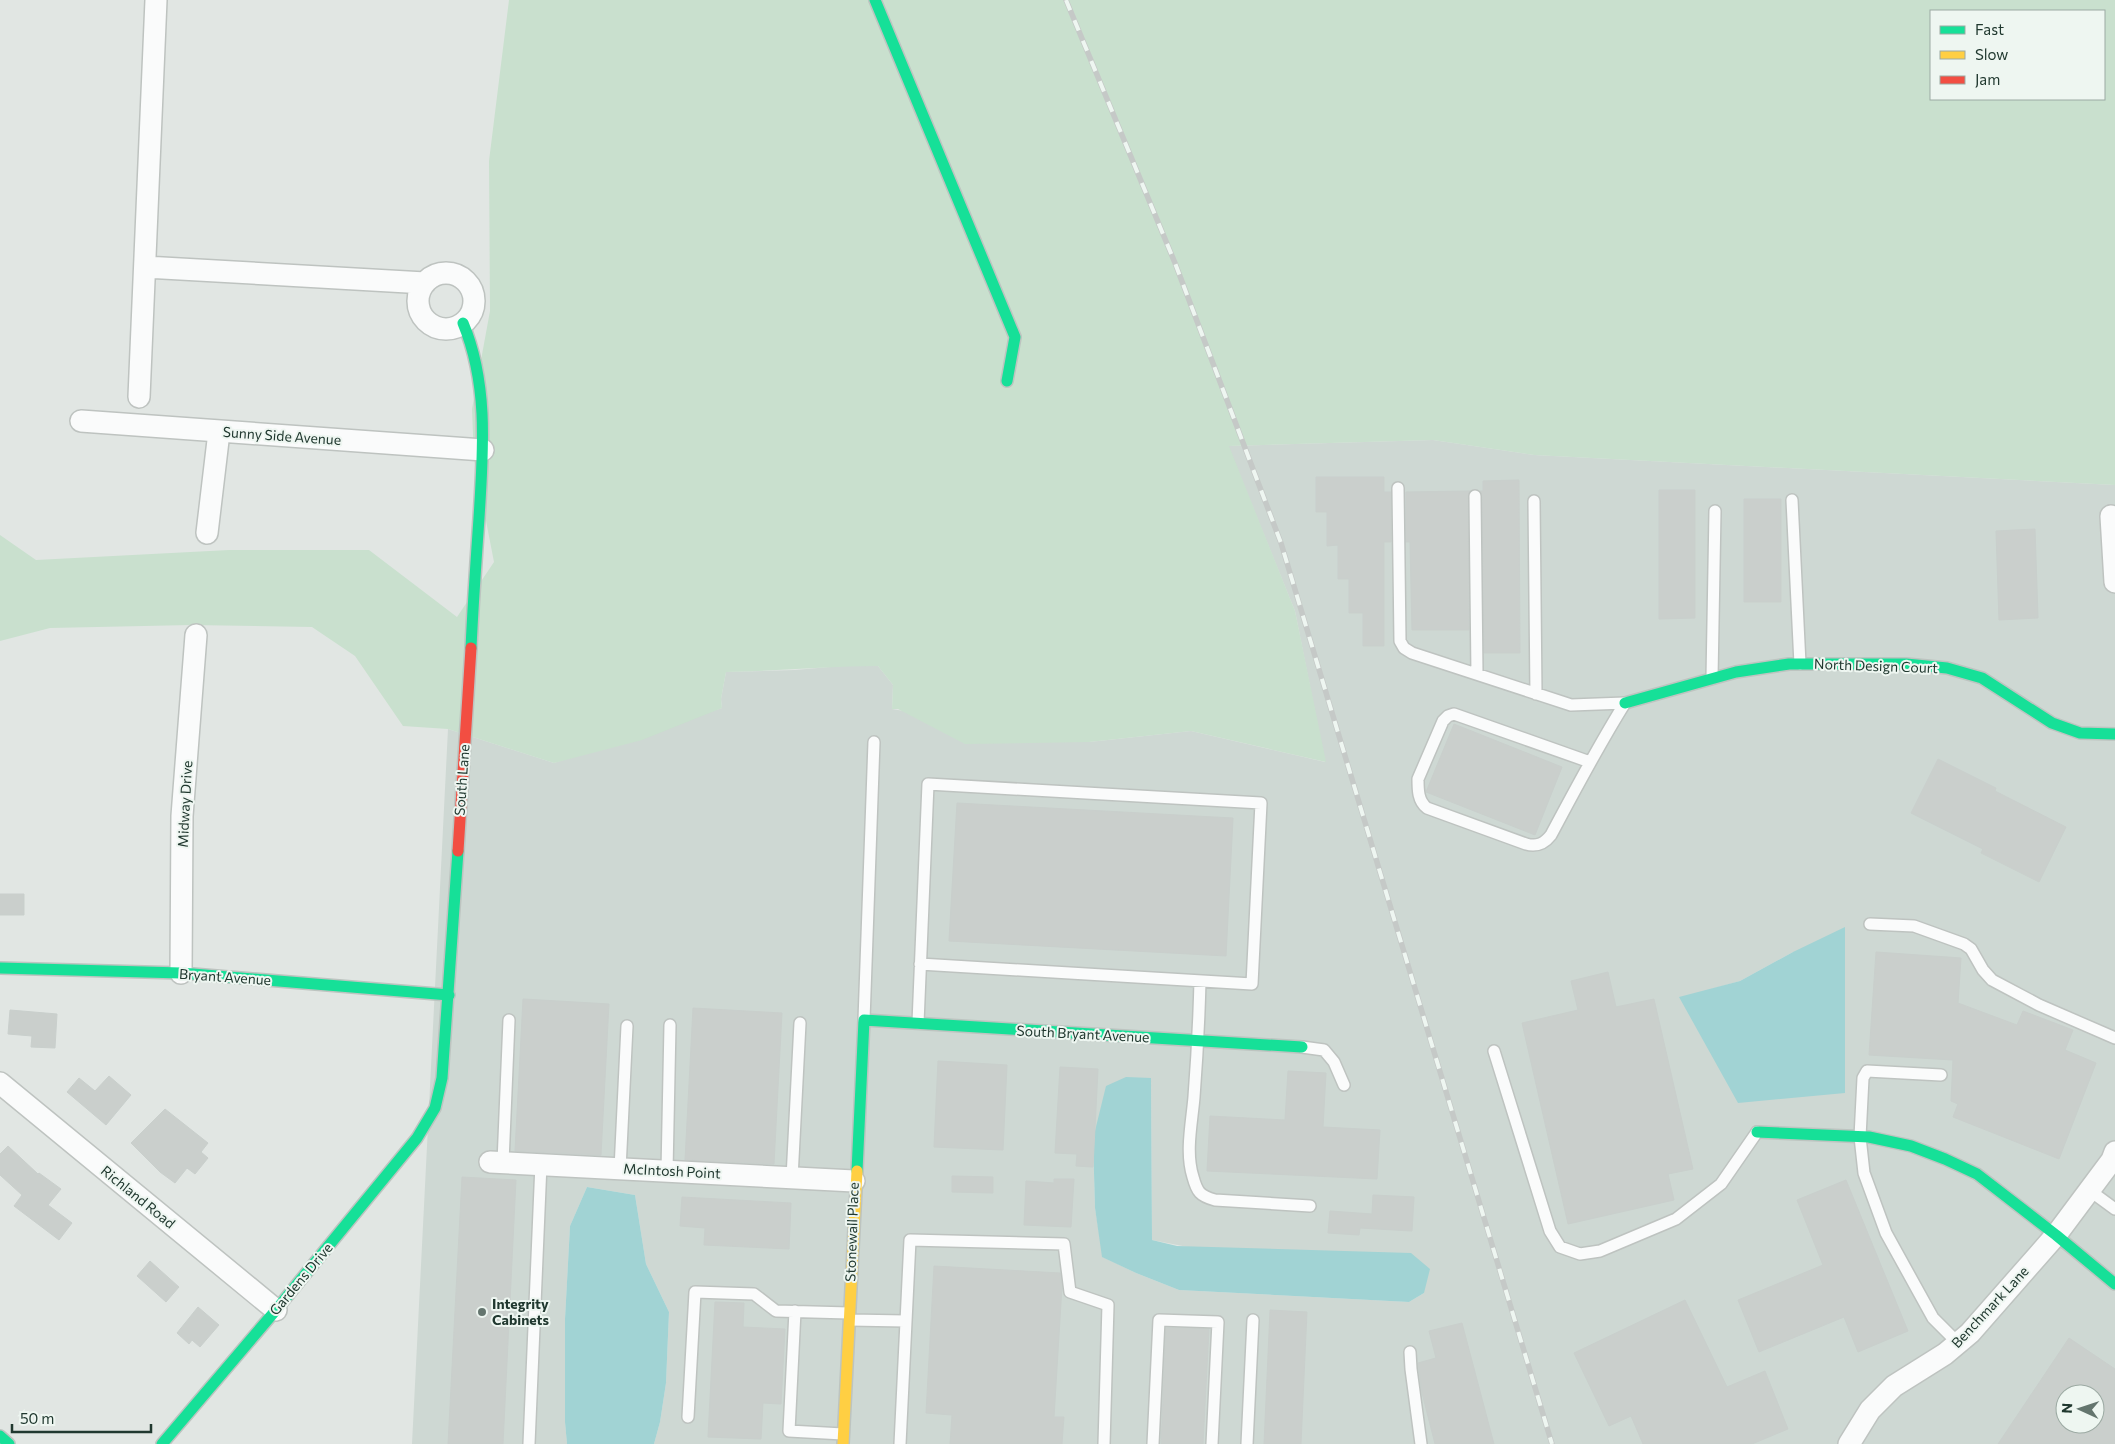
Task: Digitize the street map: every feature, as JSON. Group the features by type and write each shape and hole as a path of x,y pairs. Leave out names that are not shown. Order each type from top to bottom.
{"street":[{"path":"139,397 156,0"},
{"path":"875,0 1014,336 1007,381"},
{"path":"145,267 425,283"},
{"path":"448,273 457,275 465,281 471,288 473,307 463,323 445,329 429,323 419,308 418,299 425,283 431,277 448,273"},
{"name":"South Lane","path":"435,1108 442,1078 449,995 483,450 480,382 473,344 463,323"},
{"name":"Sunny Side Avenue","path":"81,421 483,450"},
{"path":"207,533 219,432"},
{"path":"2111,516 2115,582"},
{"name":"Midway Drive","path":"181,973 182,816 196,635"},
{"name":"North Design Court","path":"1625,703 1736,672 1800,664 1906,664 1947,668 1982,678 2052,723 2080,733 2115,734"},
{"name":"Bryant Avenue","path":"0,968 181,973 449,995"},
{"name":"South Bryant Avenue","path":"864,1020 1302,1047"},
{"name":"Stonewall Place","path":"843,1439 854,1181 864,1020"},
{"name":"Richland Road","path":"0,1083 276,1310"},
{"name":"Gardens Drive","path":"162,1444 276,1310 417,1138 435,1108"},
{"path":"1757,1132 1860,1137 1911,1146 1977,1174 2056,1235 2115,1284"},
{"name":"Benchmark Lane","path":"1849,1444 1870,1410 1894,1386 1945,1354 1970,1333 2056,1235 2112,1160 2115,1152"},
{"name":"McIntosh Point","path":"497,1162 854,1181"},
{"path":"0,1436 9,1444"}],"lane":[{"path":"1398,488 1400,641 1404,648 1412,653 1571,705 1625,703"},
{"path":"1475,496 1477,674"},
{"path":"1534,500 1536,694"},
{"path":"1792,500 1800,664"},
{"path":"1712,678 1715,511"},
{"path":"1590,762 1454,714 1448,716 1443,721 1418,779 1418,788 1422,804 1427,808 1533,846 1542,844 1551,835 1590,762 1625,703"},
{"path":"864,1020 874,742"},
{"path":"918,1024 920,964 928,784 1261,803 1252,984 920,964"},
{"path":"1870,924 1914,926 1964,944 1971,949 1983,970 1992,980 2039,1005 2115,1038"},
{"path":"1200,981 1198,1041 1189,1157 1192,1177 1198,1190 1202,1197 1215,1200 1310,1206"},
{"path":"497,1162 510,1020"},
{"path":"792,1178 800,1023"},
{"path":"667,1171 670,1025"},
{"path":"620,1168 627,1026"},
{"path":"1302,1047 1324,1050 1334,1062 1344,1085"},
{"path":"1494,1051 1550,1231 1560,1247 1580,1254 1600,1251 1676,1219 1721,1184 1757,1132"},
{"path":"1940,1075 1867,1071 1863,1078 1860,1137 1864,1173 1886,1233 1933,1318 1958,1343"},
{"path":"529,1444 541,1164"},
{"path":"2089,1190 2115,1209"},
{"path":"900,1444 910,1240 1064,1244 1070,1292 1108,1305 1104,1444"},
{"path":"688,1418 695,1292 754,1294 776,1311 905,1321"},
{"path":"795,1311 789,1431 843,1439"},
{"path":"1153,1444 1160,1320 1218,1322 1212,1444"},
{"path":"1247,1444 1253,1320"},
{"path":"1410,1352 1421,1444"}],"shaded area":[{"path":"1433,440 1534,455 2115,485 2115,1444 654,1444 660,1422 666,1383 669,1312 646,1264 635,1195 587,1187 570,1226 565,1319 565,1422 567,1444 412,1444 448,729 554,763 722,708 721,699 726,672 878,666 893,685 892,709 1089,742 1191,731 1325,762 1295,611 1228,446","holes":["1793,952 1845,1093 1680,998 1740,981","1151,1079 1152,1240 1424,1293 1409,1302 1179,1290 1136,1273 1103,1257 1095,1208 1093,1139"]}],"green space":[{"path":"509,0 2115,0 2115,485 1534,455 1433,440 1229,446 1295,611 1326,762 1191,731 1089,742 965,744 898,709 892,709 893,685 878,666 726,672 721,699 722,708 642,740 554,763 448,729 403,726 355,656 312,627 191,625 50,628 0,641 0,535 36,560 229,550 369,550 457,617 494,562 474,459 472,409 490,311 489,161"}],"water":[{"path":"1845,927 1845,1093 1738,1103 1679,997 1740,981 1793,952"},
{"path":"1126,1077 1151,1078 1152,1240 1177,1246 1411,1253 1430,1269 1424,1293 1409,1302 1179,1290 1102,1257 1095,1208 1093,1139 1106,1086"},
{"path":"587,1187 635,1195 646,1264 669,1312 666,1383 660,1422 654,1444 567,1444 565,1422 565,1319 570,1226"}],"building":[{"path":"1316,477 1384,477 1384,492 1391,492 1391,542 1384,542 1384,646 1363,646 1363,613 1349,613 1349,579 1338,579 1338,545 1327,546 1327,512 1316,512"},
{"path":"1519,480 1520,653 1484,653 1482,496 1480,491 1483,491 1483,481"},
{"path":"1659,490 1695,490 1695,618 1659,619"},
{"path":"1470,491 1468,496 1469,630 1412,630 1410,542 1406,542 1406,492"},
{"path":"1744,499 1781,499 1781,602 1744,602"},
{"path":"2035,529 2038,618 1999,620 1996,531"},
{"path":"1454,724 1562,767 1535,835 1426,792"},
{"path":"1938,759 1996,788 1995,791 2066,827 2039,882 1981,853 1983,849 1911,813"},
{"path":"957,803 1233,818 1226,956 949,941"},
{"path":"0,894 24,894 24,915 0,915"},
{"path":"1876,952 1961,958 1958,1003 2017,1025 2023,1011 2073,1030 2065,1050 2096,1063 2059,1159 1953,1117 1958,1104 1951,1101 1953,1060 1869,1055"},
{"path":"1608,972 1616,1007 1654,999 1693,1169 1668,1174 1674,1200 1568,1224 1522,1023 1578,1010 1571,981"},
{"path":"523,999 609,1004 601,1155 515,1151"},
{"path":"693,1008 782,1013 774,1164 685,1160"},
{"path":"10,1010 57,1014 55,1048 31,1047 32,1036 8,1034"},
{"path":"938,1061 1007,1065 1003,1150 934,1147"},
{"path":"1060,1067 1098,1069 1093,1167 1076,1166 1077,1154 1055,1153"},
{"path":"1288,1071 1326,1073 1323,1127 1380,1130 1377,1179 1207,1171 1210,1116 1285,1120"},
{"path":"109,1076 131,1095 106,1125 67,1092 79,1078 95,1091"},
{"path":"165,1109 208,1143 201,1152 208,1158 195,1174 187,1168 175,1183 160,1172 131,1143"},
{"path":"8,1146 38,1174 61,1189 48,1205 72,1223 59,1240 14,1206 22,1195 0,1175 0,1154"},
{"path":"952,1176 993,1177 993,1193 952,1192"},
{"name":"Integrity Cabinets","path":"462,1177 516,1180 503,1444 448,1444"},
{"path":"1054,1179 1074,1179 1071,1227 1024,1225 1026,1181 1054,1183"},
{"path":"1846,1180 1908,1331 1858,1352 1844,1317 1759,1352 1738,1300 1823,1265 1797,1200"},
{"path":"1373,1195 1414,1197 1412,1231 1360,1228 1359,1235 1328,1233 1330,1211 1372,1214"},
{"path":"682,1197 791,1203 789,1249 704,1245 705,1228 680,1226"},
{"path":"150,1261 179,1287 166,1302 137,1276"},
{"path":"934,1266 1060,1273 1062,1286 1054,1417 1064,1417 1062,1444 950,1444 952,1415 926,1413"},
{"path":"1685,1300 1727,1387 1765,1371 1788,1429 1752,1444 1643,1444 1631,1416 1609,1426 1574,1353"},
{"path":"715,1302 744,1303 743,1327 785,1329 781,1404 763,1403 761,1439 708,1437"},
{"path":"198,1307 219,1325 200,1347 192,1340 189,1344 177,1333"},
{"path":"1270,1310 1307,1312 1301,1444 1264,1444"},
{"path":"1462,1323 1494,1444 1435,1444 1422,1393 1418,1363 1436,1358 1429,1331"},
{"path":"1166,1328 1209,1329 1203,1444 1161,1444"},
{"path":"2069,1338 2115,1369 2115,1444 1998,1444"}],"railway":[{"path":"1066,0 1175,263 1281,543 1552,1444"}],"traffic: fast":[{"path":"875,0 1015,337 1007,381"},
{"path":"463,323 477,370 481,395 483,444 471,648"},
{"path":"1625,703 1736,672 1789,664 1906,664 1947,668 1982,678 2052,723 2080,733 2115,734"},
{"path":"162,1444 276,1310 417,1138 435,1108 442,1078 458,851"},
{"path":"0,968 181,973 449,995"},
{"path":"857,1171 864,1020 1302,1047"},
{"path":"1757,1132 1869,1137 1911,1146 1945,1159 1977,1174 2056,1235 2115,1284"},
{"path":"0,1436 9,1444"}],"traffic: slow":[{"path":"843,1444 857,1171"}],"traffic: jam":[{"path":"458,851 471,648"}],"place":[{"name":"Integrity Cabinets","path":"482,1312"}]}
